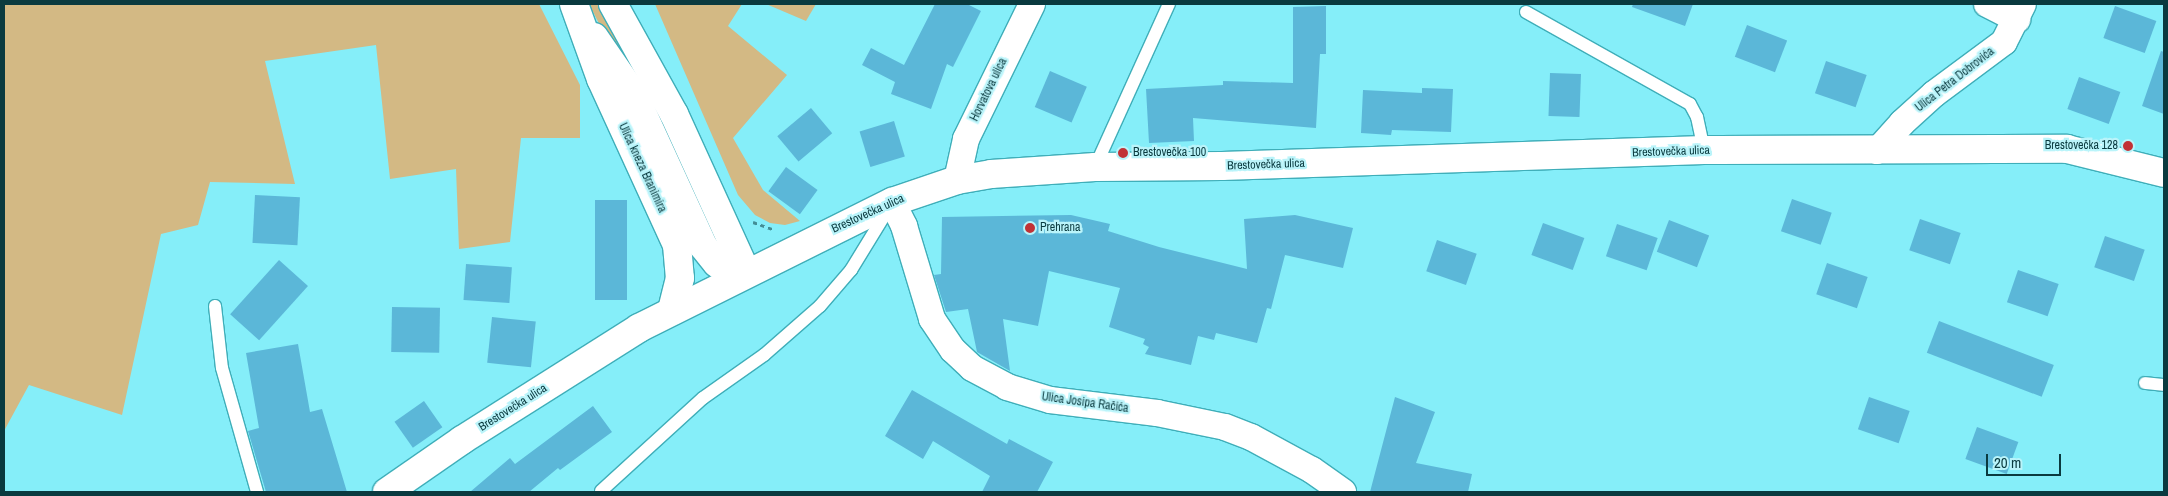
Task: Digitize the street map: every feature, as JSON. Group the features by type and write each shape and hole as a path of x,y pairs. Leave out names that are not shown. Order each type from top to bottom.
{"street":[{"path":"613,4 674,114 741,275"},
{"name":"Horvatova ulica","path":"958,180 966,139 1032,4"},
{"path":"1987,4 2020,11"},
{"name":"Ulica Petra Dobrovića","path":"1878,151 1902,123 1934,94 2004,42 2020,11"},
{"name":"Ulica kneza Branimira","path":"579,15 618,68 634,95 703,246 717,263 741,275"},
{"name":"Ulica kneza Branimira","path":"579,15 601,79 677,245 680,278 672,311"},
{"name":"Brestovečka ulica","path":"387,492 462,440 640,328 672,311 741,275 892,202 958,180 991,174 1095,167 1232,166 1704,150 2067,149 2164,173"},
{"name":"Ulica Josipa Račića","path":"892,202 904,226 932,319 953,350 972,368 1008,387 1050,400 1157,413 1225,427 1252,437 1312,470 1343,492"}],"lane":[{"path":"1095,167 1169,4"},
{"path":"1526,12 1690,104 1697,117 1704,150"},
{"path":"601,490 703,398 764,355 820,306 851,270 892,202"},
{"path":"216,306 222,368 257,492"},
{"path":"2145,383 2164,385"}],"path":[{"path":"751,219 756,224 781,231"}],"shaded area":[{"path":"4,4 539,4 580,85 580,138 521,138 510,242 459,249 456,169 390,179 376,45 265,61 295,184 210,182 198,225 161,234 122,415 29,385 4,431"},
{"path":"589,4 598,4 642,81 701,205 693,208"},
{"path":"655,4 742,4 728,26 787,75 733,138 763,190 800,221 785,225 770,223 755,215 738,195"},
{"path":"766,4 816,4 806,21"}],"building":[{"path":"935,4 967,4 981,11 953,67 947,64 931,109 891,94 895,82 862,65 871,48 904,65"},
{"path":"1633,4 1693,4 1685,26 1632,7"},
{"path":"1326,6 1326,54 1320,54 1316,128 1193,118 1194,141 1149,143 1146,89 1223,85 1223,81 1293,83 1293,7"},
{"path":"2115,6 2156,21 2145,53 2103,38"},
{"path":"1747,25 1787,40 1775,72 1735,57"},
{"path":"2161,51 2164,52 2164,114 2142,106"},
{"path":"1826,61 1867,75 1856,107 1815,93"},
{"path":"1050,71 1087,87 1072,123 1035,107"},
{"path":"1550,73 1581,74 1579,117 1548,116"},
{"path":"2079,77 2120,92 2109,124 2067,109"},
{"path":"1422,88 1453,89 1451,132 1392,130 1391,135 1361,133 1363,90 1422,93"},
{"path":"811,108 832,133 799,162 777,136"},
{"path":"894,121 905,156 870,167 860,132"},
{"path":"786,167 818,190 800,214 768,191"},
{"path":"255,195 300,197 297,245 252,243"},
{"path":"1792,199 1832,213 1821,245 1781,231"},
{"path":"595,200 627,200 627,300 595,300"},
{"path":"1071,215 1110,224 1108,231 1159,247 1247,269 1244,219 1295,215 1353,228 1343,268 1285,255 1271,309 1267,308 1257,343 1216,333 1214,340 1198,336 1191,365 1145,354 1149,347 1143,344 1145,339 1109,327 1120,288 1049,271 1038,326 1003,319 1010,371 977,352 968,309 946,312 934,275 941,274 942,217"},
{"path":"1920,219 1961,233 1950,264 1909,250"},
{"path":"1669,220 1709,235 1697,267 1657,252"},
{"path":"1543,223 1584,238 1573,270 1531,255"},
{"path":"1617,224 1658,238 1647,270 1606,256"},
{"path":"2105,236 2145,250 2134,281 2094,267"},
{"path":"1437,240 1477,254 1466,285 1426,271"},
{"path":"279,260 308,286 259,340 230,314"},
{"path":"1827,263 1868,277 1857,308 1816,294"},
{"path":"466,264 512,267 509,303 463,300"},
{"path":"2018,270 2059,284 2048,316 2007,302"},
{"path":"392,307 440,308 439,353 391,352"},
{"path":"492,317 536,322 531,367 487,363"},
{"path":"1939,321 2054,365 2042,397 1927,353"},
{"path":"298,344 310,412 322,409 347,492 266,492 248,431 259,428 246,353"},
{"path":"912,390 1007,444 1009,439 1053,462 1037,492 982,492 990,476 933,441 923,459 885,436"},
{"path":"1395,397 1435,412 1416,463 1472,474 1468,492 1370,492"},
{"path":"1869,397 1910,411 1899,443 1858,429"},
{"path":"424,401 442,427 413,448 395,422"},
{"path":"593,406 612,432 560,470 558,468 529,492 470,492 510,458 515,464"},
{"path":"1977,427 2018,442 2007,474 1965,459"}],"place":[{"name":"Brestovečka 128","path":"2128,146"},
{"name":"Brestovečka 100","path":"1123,153"},
{"name":"Prehrana","path":"1030,228"}]}
